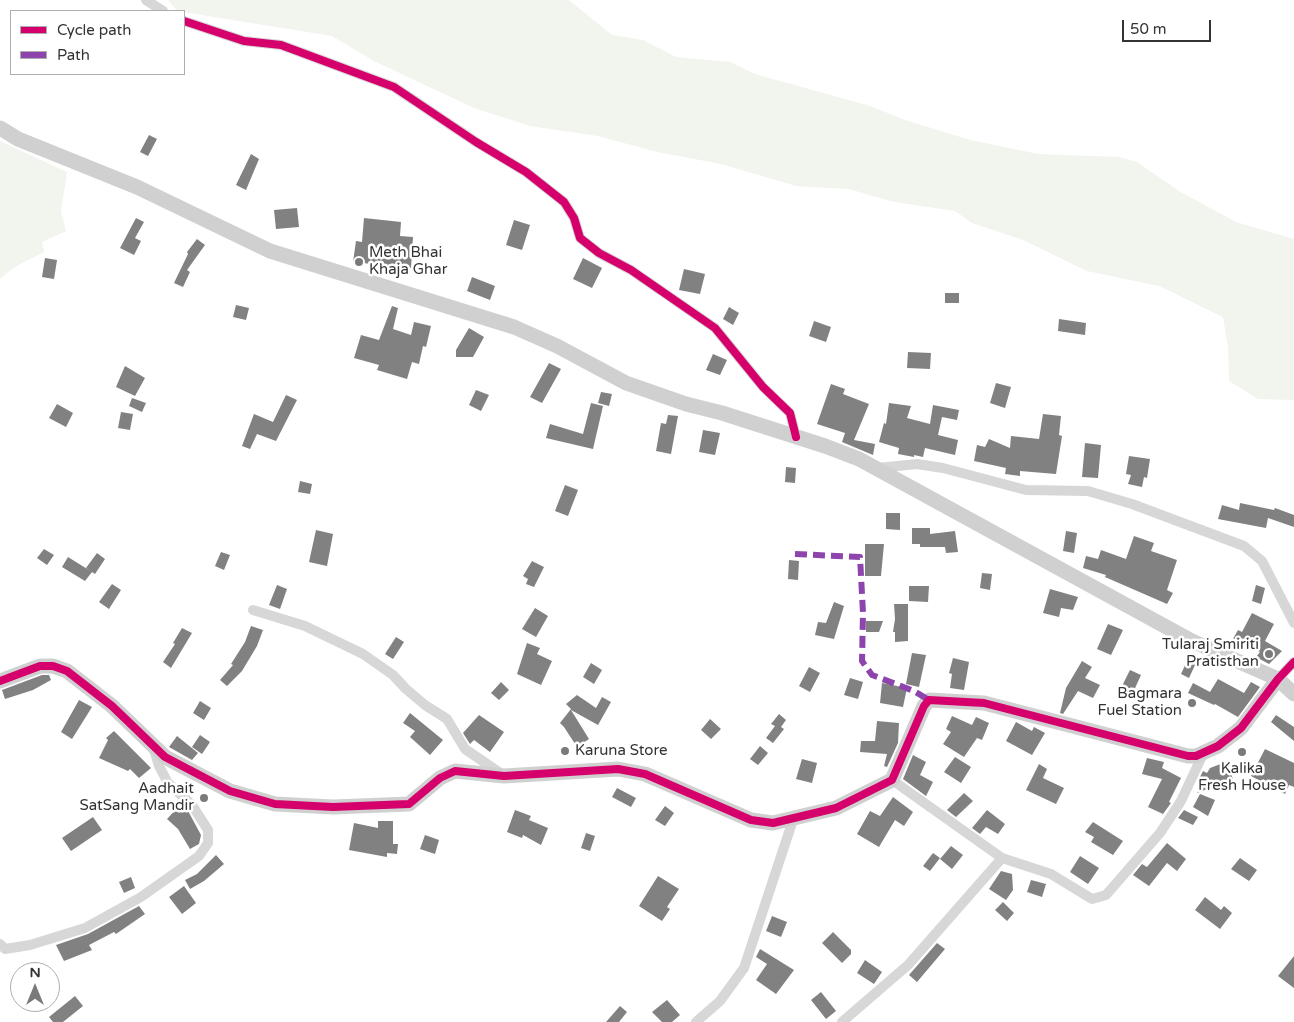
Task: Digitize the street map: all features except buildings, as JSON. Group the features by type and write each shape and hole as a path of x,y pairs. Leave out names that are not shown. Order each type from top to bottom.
{"street":[{"path":"146,0 161,10"},
{"path":"185,21 244,41 281,45 394,87 476,142 526,172 564,202 574,218 580,238 599,253 631,270 715,328 763,387 790,413 796,437"},
{"path":"0,128 18,138 137,187 270,251 514,327 557,346 626,383 686,404 796,437 878,468 1192,641 1278,679 1294,694"},
{"path":"878,468 917,464 943,468 1026,490 1088,491 1132,504 1244,546 1262,561 1294,623"},
{"path":"253,610 305,626 363,654 393,675 425,705 447,719 465,749 504,776"},
{"path":"0,681 40,666 53,666 68,671 112,706 154,749 165,757 230,791 275,804 303,807 371,807 409,804 440,778 455,771 504,776 630,770 645,774 751,820 773,822 793,820 836,808 892,780 924,706 929,700 939,699 984,703 1188,756 1203,754 1223,743 1241,728 1278,679 1294,662"},
{"path":"0,944 5,949 30,945 85,928 141,897 199,856 208,843 208,830 192,805 168,783 159,766 154,749"},
{"path":"892,780 1002,858 1051,874 1092,899 1106,895 1160,833 1181,801 1203,754"},
{"path":"696,1022 720,1001 744,968 793,820"},
{"path":"842,1022 908,964 1002,858"}],"shaded area":[{"path":"168,0 569,0 612,35 643,40 676,57 730,62 755,74 870,106 905,120 970,140 1038,154 1119,157 1137,162 1179,191 1236,222 1294,239 1294,400 1258,399 1229,381 1228,347 1223,317 1159,286 1087,271 1023,240 972,223 955,211 894,202 849,189 796,186 721,164 657,152 598,136 530,126 474,108 374,61 332,36 176,10"},
{"path":"0,141 67,172 61,211 66,231 42,242 44,252 13,268 0,279"}],"marked path":[{"path":"795,554 860,557 863,613 862,661 872,675 914,691 929,700"}],"cycle path":[{"path":"185,21 244,41 281,45 394,87 476,142 526,172 564,202 574,218 580,238 599,253 631,270 715,328 763,387 790,413 796,437"},
{"path":"0,681 40,666 53,666 67,671 112,706 165,757 230,791 275,804 333,807 409,804 440,778 455,771 504,776 618,769 645,774 751,820 773,823 836,808 892,780 924,706 929,700 984,703 1188,756 1196,756 1218,746 1241,728 1278,679 1294,662"}],"place":[{"name":"Meth Bhai Khaja Ghar","path":"359,262"},
{"name":"Tularaj Smiriti Pratisthan","path":"1269,654"},
{"name":"Bagmara Fuel Station","path":"1192,703"},
{"name":"Karuna Store","path":"565,751"},
{"name":"Kalika Fresh House","path":"1242,752"},
{"name":"Aadhait SatSang Mandir","path":"204,798"}]}
